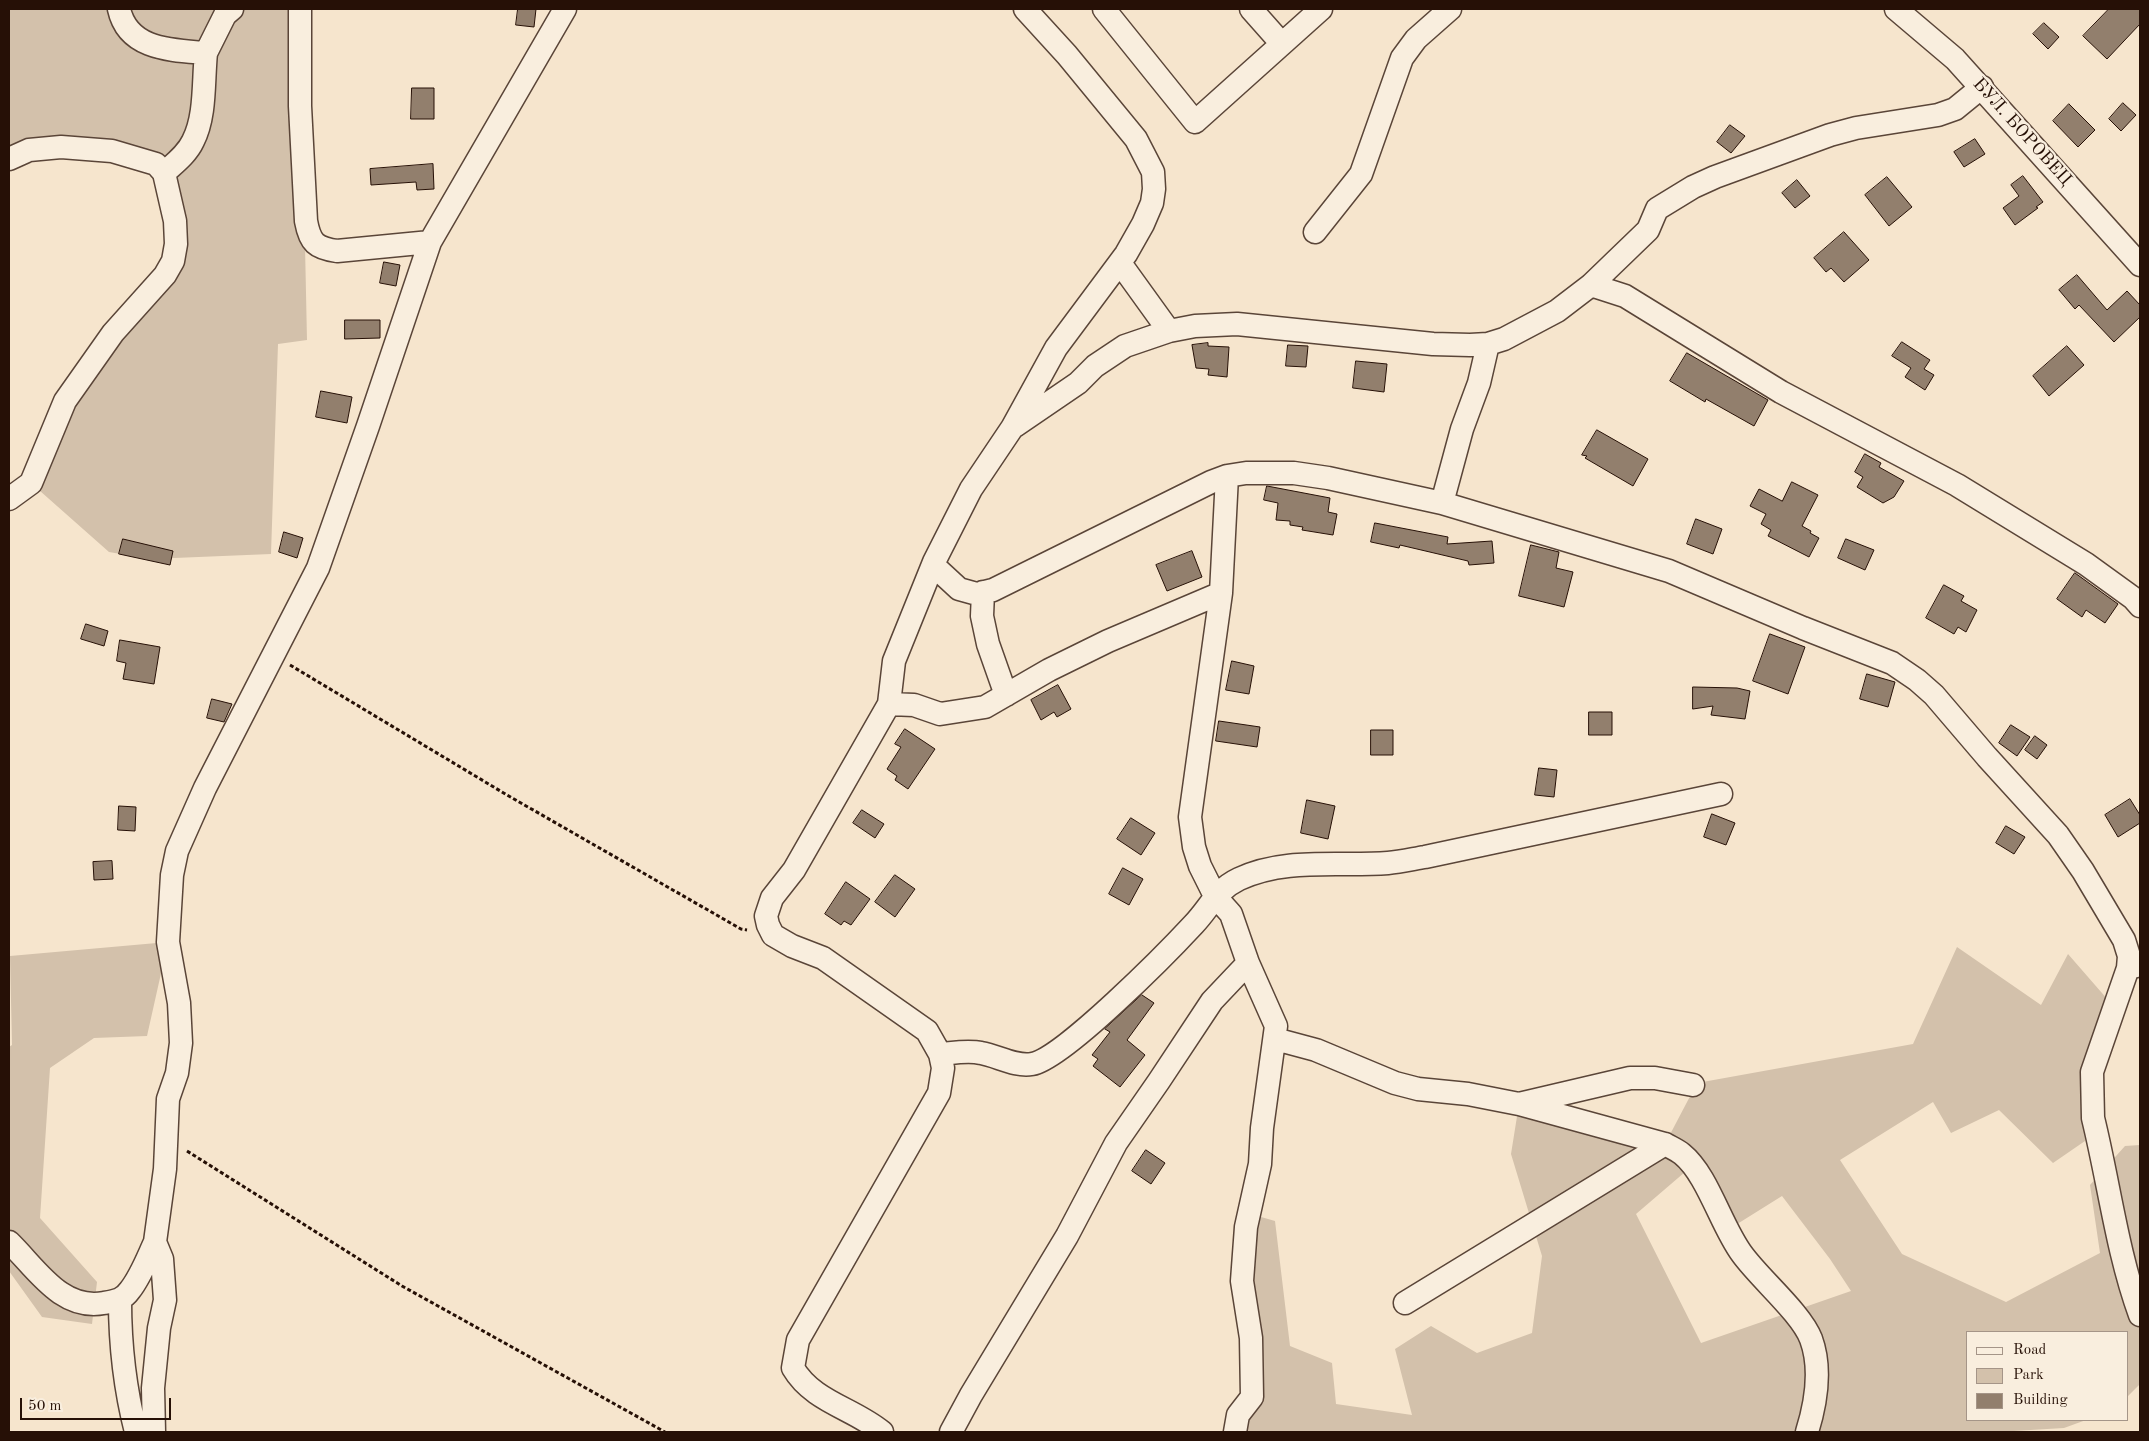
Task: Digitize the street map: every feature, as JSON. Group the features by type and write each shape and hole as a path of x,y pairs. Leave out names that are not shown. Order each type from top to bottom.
{"street":[{"path":"119,9 121,19 128,31 141,41 164,49 206,53"},
{"path":"164,173 181,158 193,142 201,106 206,53 225,15 232,9"},
{"path":"300,9 300,106 304,201 308,235 315,244 324,249 337,251 430,242"},
{"path":"9,1242 49,1285 74,1300 90,1306 120,1300 131,1289 155,1242 162,1202 168,1099 177,1073 181,1043 179,1003 168,942 172,875 177,851 204,788 318,568 430,242 564,9"},
{"path":"882,1432 833,1402 814,1394 799,1378 793,1368 798,1340 939,1094 943,1068 940,1054 927,1031 824,958 792,946 772,935 766,916 772,898 794,870 889,704 894,661 933,565 971,489 1012,428 1056,348 1120,263 1143,224 1152,203 1154,189 1153,172 1136,139 1067,55 1025,9"},
{"path":"1104,9 1195,122 1321,9"},
{"path":"1251,9 1282,44"},
{"path":"1315,232 1361,174 1402,58 1416,38 1450,9"},
{"name":"БУЛ. БОРОВЕЦ","path":"1896,9 1955,58 2140,265"},
{"path":"1012,428 1078,382 1095,366 1125,346 1170,331 1214,324 1237,324 1433,344 1488,344 1504,339 1538,323 1590,285 1648,230 1657,209 1694,187 1723,174 1830,135 1856,128 1938,116 1955,109 1982,87"},
{"path":"9,159 30,150 48,147 83,148 112,151 156,164 164,173 175,222 176,244 173,261 165,275 113,333 65,401 31,483 9,499"},
{"path":"1120,263 1170,331"},
{"path":"1590,285 1625,296 1781,392 1957,485 2086,564 2133,598 2140,606"},
{"path":"1442,503 1462,429 1480,383 1488,344"},
{"path":"933,565 959,589 977,594 993,590 1178,497 1227,476 1246,473 1294,473 1344,481 1442,503 1669,572 1794,625 1892,663 1917,680 1934,695 1986,757 2058,835 2083,871 2124,940 2134,966 2092,1072 2092,1097 2093,1118 2122,1252 2130,1288 2140,1315"},
{"path":"1227,476 1221,593 1190,817 1194,847 1215,896 1232,914 1248,963 1276,1026 1262,1128 1260,1164 1246,1227 1242,1281 1250,1338 1252,1397 1238,1415 1235,1432"},
{"path":"983,592 982,616 988,644 1006,695"},
{"path":"889,704 914,705 940,714 985,707 1049,670 1108,641 1221,593"},
{"path":"940,1054 980,1052 1011,1062 1032,1064 1047,1058 1075,1037 1173,947 1202,916 1221,889 1239,879 1263,871 1295,864 1388,863 1425,857 1721,794"},
{"path":"951,1432 971,1394 1067,1236 1116,1143 1212,1002 1248,963"},
{"path":"1275,1039 1316,1050 1394,1083 1418,1089 1468,1094 1519,1104 1665,1144 1682,1154 1702,1180 1726,1230 1742,1254 1799,1320 1811,1338 1817,1377 1814,1404 1807,1432"},
{"path":"1519,1104 1630,1078 1655,1078 1693,1085"},
{"path":"1405,1303 1665,1144"},
{"path":"154,1432 153,1388 159,1328 165,1300 162,1259 155,1242"},
{"path":"120,1300 122,1364 136,1432"}],"path":[{"path":"274,654 499,790 740,929 772,935"},
{"path":"167,1139 402,1286 665,1432"}],"green space":[{"path":"9,9 300,9 307,340 278,344 271,554 150,559 109,552 31,483 65,401 173,261 164,173 112,151 9,159"},
{"path":"168,942 147,1036 94,1038 50,1068 40,1218 97,1282 92,1324 42,1317 9,1271 9,1047 12,1045 10,956"},
{"path":"1957,947 2041,1005 2068,954 2115,1008 2084,1118 2085,1141 2053,1163 1999,1110 1951,1133 1933,1102 1840,1160 1902,1254 2006,1302 2100,1253 2090,1185 2125,1146 2140,1145 2140,1384 2129,1395 2129,1331 1966,1331 1966,1421 2083,1421 2064,1428 1997,1432 1235,1432 1252,1397 1246,1227 1261,1217 1275,1221 1290,1346 1332,1363 1336,1404 1412,1415 1395,1349 1431,1326 1477,1353 1532,1333 1542,1256 1511,1154 1519,1104 1665,1144 1697,1083 1913,1044","holes":["1692,1166 1726,1231 1782,1196 1830,1259 1851,1291 1701,1343 1636,1214"]}],"building":[{"path":"518,9 536,9 534,27 516,25"},
{"path":"2109,9 2140,9 2140,24 2107,59 2083,36"},
{"path":"2044,23 2059,37 2048,49 2033,34"},
{"path":"412,88 434,88 434,119 411,119"},
{"path":"2123,103 2136,115 2121,131 2109,119"},
{"path":"2069,104 2095,130 2078,147 2053,121"},
{"path":"1730,125 1745,136 1731,153 1717,142"},
{"path":"1975,139 1985,154 1964,167 1954,152"},
{"path":"433,164 434,189 417,190 416,182 371,185 370,169"},
{"path":"2023,176 2043,202 2015,225 2003,208 2019,196 2011,185"},
{"path":"1887,177 1912,207 1889,226 1865,195"},
{"path":"1797,180 1810,196 1795,208 1782,193"},
{"path":"1844,232 1869,260 1844,282 1831,268 1826,272 1814,258"},
{"path":"384,262 400,265 396,286 380,283"},
{"path":"2077,275 2107,310 2127,291 2140,305 2140,317 2114,342 2079,305 2075,309 2059,290"},
{"path":"345,320 380,320 380,338 345,339"},
{"path":"1902,342 1930,360 1924,369 1934,375 1925,390 1905,377 1911,368 1892,356"},
{"path":"1208,343 1208,346 1229,347 1227,377 1208,375 1209,369 1196,368 1192,345"},
{"path":"1288,345 1308,346 1306,367 1286,366"},
{"path":"2067,346 2084,365 2049,396 2033,376"},
{"path":"1687,353 1768,400 1754,426 1706,399 1705,402 1670,381"},
{"path":"1356,361 1387,364 1384,392 1353,388"},
{"path":"321,391 352,397 347,423 316,417"},
{"path":"1597,430 1648,459 1633,486 1585,458 1587,456 1582,455"},
{"path":"1865,454 1881,463 1879,467 1904,481 1894,497 1883,503 1857,487 1863,477 1855,472"},
{"path":"1792,482 1818,495 1802,526 1819,538 1809,557 1768,536 1771,530 1761,524 1766,514 1750,506 1759,489 1782,501"},
{"path":"1267,486 1330,498 1328,512 1337,514 1333,535 1302,530 1303,527 1290,525 1290,521 1276,520 1278,503 1264,500"},
{"path":"1696,519 1722,529 1713,554 1687,544"},
{"path":"1375,523 1448,537 1447,544 1492,541 1494,563 1469,565 1468,561 1400,545 1399,548 1371,542"},
{"path":"284,532 303,538 297,558 279,552"},
{"path":"123,539 173,551 170,565 119,554"},
{"path":"1846,539 1874,550 1865,570 1838,558"},
{"path":"1531,545 1559,552 1556,568 1573,572 1564,607 1519,596"},
{"path":"1192,551 1202,577 1167,591 1156,565"},
{"path":"2075,573 2118,604 2105,623 2086,610 2082,617 2057,599"},
{"path":"1944,585 1964,596 1961,601 1977,610 1966,632 1958,627 1954,634 1926,618"},
{"path":"86,624 108,631 104,646 81,639"},
{"path":"1770,634 1805,647 1788,694 1753,681"},
{"path":"120,640 160,647 154,684 123,679 126,663 117,661"},
{"path":"1232,661 1254,666 1249,694 1226,690"},
{"path":"1867,674 1895,682 1888,707 1860,699"},
{"path":"1058,685 1071,709 1057,717 1054,712 1041,720 1031,700"},
{"path":"1693,687 1737,688 1750,691 1745,719 1711,715 1713,706 1693,709"},
{"path":"212,699 232,704 224,722 207,718"},
{"path":"1589,712 1612,712 1612,735 1589,735"},
{"path":"1219,721 1260,727 1257,747 1216,741"},
{"path":"2011,725 2030,737 2017,756 1999,743"},
{"path":"905,729 935,749 908,789 895,780 897,776 887,769 901,747 895,744"},
{"path":"1371,730 1393,730 1393,755 1371,755"},
{"path":"2035,736 2047,745 2037,759 2025,750"},
{"path":"1539,768 1557,770 1554,797 1535,795"},
{"path":"2130,799 2140,815 2140,823 2118,837 2105,815"},
{"path":"1307,800 1335,806 1328,839 1301,833"},
{"path":"119,806 136,807 135,831 118,830"},
{"path":"862,810 884,824 875,838 853,823"},
{"path":"1712,814 1735,823 1726,845 1704,837"},
{"path":"1131,818 1155,833 1141,855 1117,839"},
{"path":"2006,826 2025,837 2014,854 1996,843"},
{"path":"112,861 113,879 94,880 93,862"},
{"path":"1123,868 1143,879 1129,905 1109,894"},
{"path":"895,875 915,889 895,917 875,902"},
{"path":"846,882 870,899 851,925 844,921 841,925 825,914"},
{"path":"1142,995 1154,1003 1127,1040 1145,1055 1120,1087 1093,1066 1098,1059 1092,1055 1110,1032 1105,1029"},
{"path":"1146,1150 1165,1163 1151,1184 1132,1171"}]}
